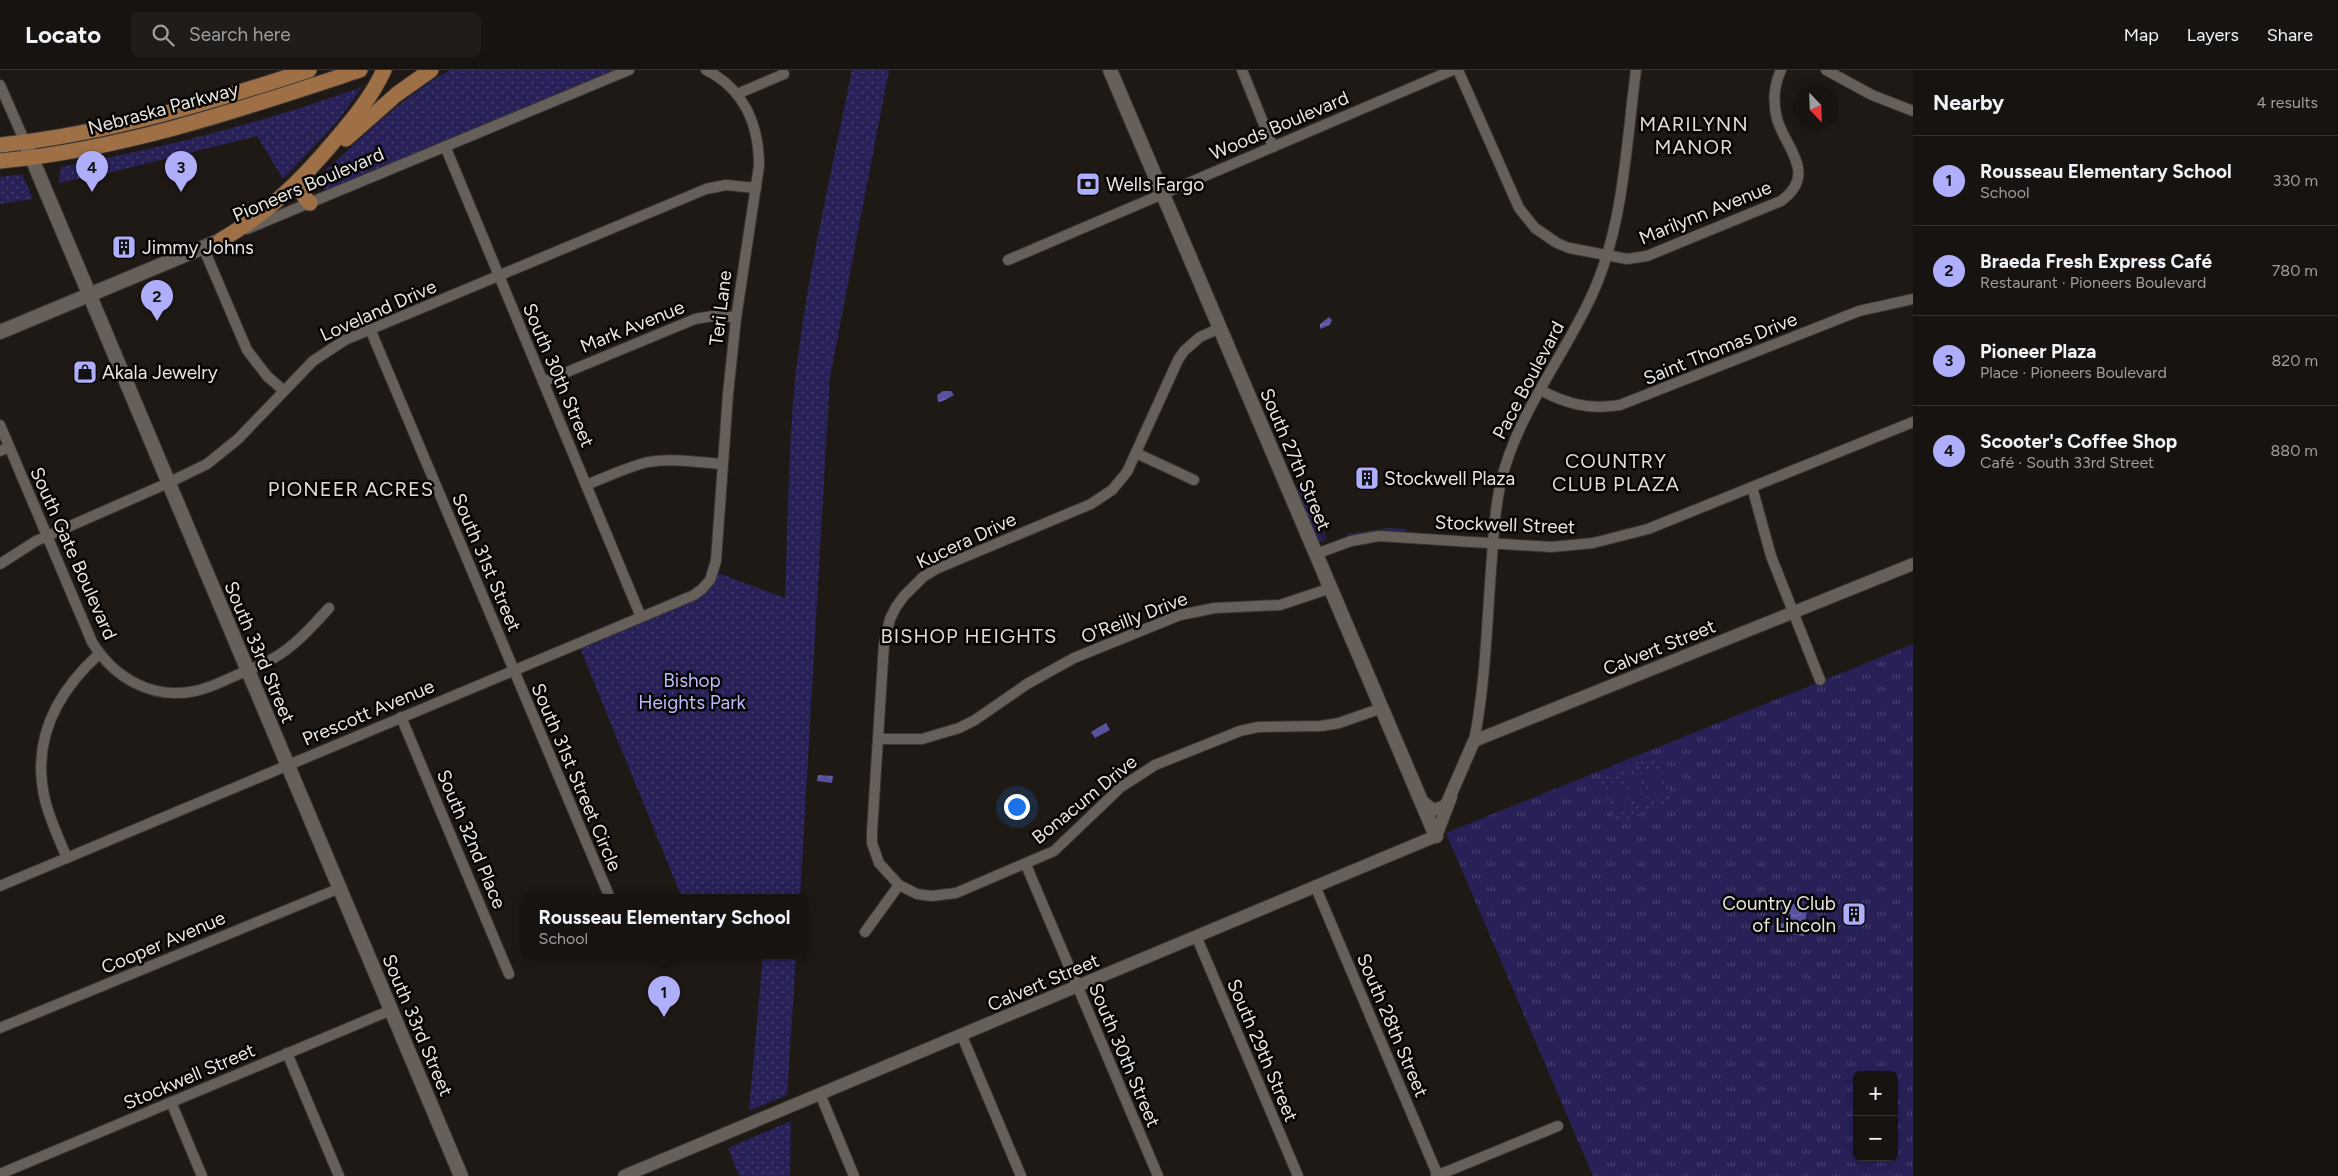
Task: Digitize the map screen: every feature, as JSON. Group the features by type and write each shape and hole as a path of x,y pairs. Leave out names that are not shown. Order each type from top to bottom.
{"main road":[{"name":"Nebraska Parkway","path":"0,145 86,132 163,115 309,70"},
{"name":"Nebraska Parkway","path":"0,161 32,158 111,144 174,130 360,70"},
{"path":"310,203 302,194 300,184 306,174 360,109 384,70"},
{"path":"221,240 262,214 397,94 431,70"},
{"name":"South 27th Street","path":"1110,70 1436,836"},
{"name":"South 27th Street","path":"1117,70 1122,97"},
{"name":"South 33rd Street","path":"24,142 461,1176"},
{"name":"Pioneers Boulevard","path":"0,332 221,240"}],"street":[{"name":"Pioneers Boulevard","path":"221,240 629,70"},
{"name":"Teri Lane","path":"706,70 728,84 747,109 757,135 759,166 736,318 722,464 716,561 713,571"},
{"path":"1242,70 1273,147"},
{"name":"Woods Boulevard","path":"1008,260 1453,70"},
{"name":"Marilynn Avenue","path":"1458,70 1513,197 1535,228 1557,243 1582,252 1627,259 1647,256 1787,197 1796,184 1798,170 1796,158 1781,129 1775,109 1776,85 1781,70"},
{"name":"Pace Boulevard","path":"1474,741 1479,707 1497,500 1505,468 1521,425 1592,296 1607,256 1618,210 1636,70"},
{"path":"1826,70 1872,95 1913,110"},
{"path":"737,94 784,74"},
{"path":"0,85 24,142"},
{"name":"South 30th Street","path":"446,146 641,617"},
{"name":"Loveland Drive","path":"0,564 21,549 47,536 207,464 222,453 297,374 327,350 370,329 706,189 726,185 756,188"},
{"path":"203,247 247,350 267,376 283,390"},
{"name":"Saint Thomas Drive","path":"1540,390 1561,401 1583,407 1620,405 1859,311 1913,299"},
{"name":"Mark Avenue","path":"543,382 695,319 719,315 736,318"},
{"name":"Kucera Drive","path":"899,884 879,863 872,843 886,631 896,607 908,591 923,577 936,569 1102,498 1121,481 1136,453 1178,360 1191,343 1220,328"},
{"name":"South 31st Street","path":"370,329 513,670"},
{"name":"Stockwell Street","path":"1316,554 1351,541 1379,536 1551,547 1607,540 1648,529 1913,422"},
{"name":"South Gate Boulevard","path":"0,425 5,449 47,536 92,642 99,654 115,671 126,679 141,686 167,693 187,692 206,688 248,670 290,647 329,608"},
{"path":"1136,453 1194,480"},
{"path":"586,485 634,466 650,462 666,460 722,464"},
{"path":"1752,487 1764,538 1820,680"},
{"name":"Calvert Street","path":"1474,741 1913,564"},
{"name":"Prescott Avenue","path":"0,886 698,592 706,586 713,571"},
{"name":"O'Reilly Drive","path":"878,739 922,739 959,728 1074,658 1180,615 1215,608 1280,605 1331,588"},
{"path":"67,858 44,799 42,748 48,724 58,701 80,670 99,654"},
{"name":"South 31st Street Circle","path":"513,670 608,894"},
{"name":"Bonacum Drive","path":"899,884 918,894 944,896 956,894 1026,865 1054,851 1121,787 1155,766 1240,731 1277,726 1330,724 1357,718 1382,708"},
{"name":"South 32nd Place","path":"401,717 509,974"},
{"path":"1436,836 1474,741"},
{"path":"1420,800 1429,808 1436,809 1443,807 1451,797"},
{"name":"Calvert Street","path":"624,1176 1197,938 1436,836"},
{"name":"South 30th Street","path":"1026,865 1158,1176"},
{"path":"864,932 899,884"},
{"name":"Cooper Avenue","path":"0,1028 340,888"},
{"name":"South 28th Street","path":"1316,888 1437,1176"},
{"name":"South 29th Street","path":"1197,938 1298,1176"},
{"name":"Stockwell Street","path":"0,1174 391,1010"},
{"path":"962,1036 1021,1176"},
{"path":"287,1053 339,1176"},
{"path":"820,1094 854,1176"},
{"path":"172,1102 202,1176"},
{"path":"1437,1176 1558,1126"}],"green space":[{"path":"450,70 629,70 327,196 317,178 397,106"},
{"name":"Bishop Heights Park","path":"852,70 889,70 830,377 800,894 680,894 578,643 694,595 713,571 785,598 793,399 807,295"},
{"path":"362,87 337,122 283,179 257,136 108,173 58,183 61,167 176,143 288,112"},
{"path":"22,174 33,199 0,204 0,177"},
{"path":"1304,483 1327,540 1325,540 1301,484"},
{"path":"1300,485 1324,541 1320,542 1316,539 1296,492"},
{"path":"1389,528 1408,529 1405,532 1345,534"},
{"name":"Country Club of Lincoln","path":"1913,644 1913,1176 1593,1176 1446,833"},
{"path":"1656,757 1673,800 1617,823 1600,779"},
{"path":"1655,766 1666,794 1653,800 1642,771"},
{"path":"1637,773 1649,801 1636,807 1624,778"},
{"path":"1620,780 1632,808 1619,813 1607,785"},
{"path":"763,959 796,959 787,1095 749,1111"},
{"path":"791,1121 790,1176 739,1176 728,1148"}],"water":[{"path":"1329,317 1332,320 1330,325 1320,329 1320,324"},
{"path":"943,391 951,391 954,395 938,402 937,395"},
{"path":"1106,723 1110,730 1095,738 1091,732"},
{"path":"818,775 833,776 832,783 817,781"},
{"path":"1784,903 1807,906 1804,936 1774,932 1775,923 1789,924 1791,914 1778,912 1776,909"}],"place":[{"name":"Wells Fargo","path":"1088,184"},
{"name":"Scooter's Coffee Shop","path":"92,192"},
{"name":"Pioneer Plaza","path":"181,192"},
{"name":"Jimmy Johns","path":"124,247"},
{"name":"Braeda Fresh Express Café","path":"157,321"},
{"name":"Akala Jewelry","path":"85,372"},
{"name":"Stockwell Plaza","path":"1367,478"},
{"name":"Country Club of Lincoln","path":"1854,914"},
{"name":"Rousseau Elementary School","path":"664,1017"}],"district":[{"name":"MARILYNN MANOR","path":"1694,136"},
{"name":"COUNTRY CLUB PLAZA","path":"1616,472"},
{"name":"PIONEER ACRES","path":"351,489"},
{"name":"BISHOP HEIGHTS","path":"969,636"}]}
